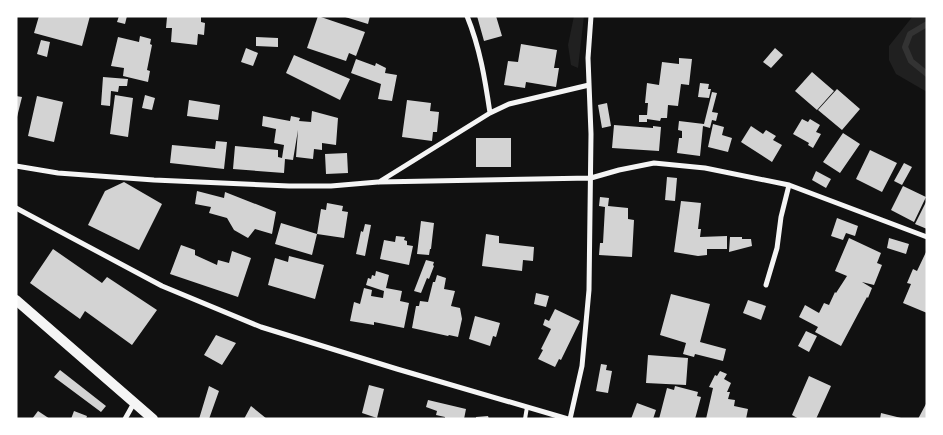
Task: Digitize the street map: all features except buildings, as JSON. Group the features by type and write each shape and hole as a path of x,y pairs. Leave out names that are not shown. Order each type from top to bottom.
{"main road":[{"path":"16,300 153,419"}],"street":[{"path":"467,16 483,65 490,113"},
{"path":"16,208 162,286 261,327 569,419 582,366 589,290 591,178 588,58 591,16"},
{"path":"378,182 490,113 509,104 589,85"},
{"path":"16,166 58,173 306,186 378,182 591,178 654,163 705,168 789,185 927,237"},
{"path":"766,284 777,248 781,217 789,185"},
{"path":"125,419 134,403"}],"lane":[{"path":"525,419 527,407"}],"shaded area":[{"path":"574,16 584,16 578,68 571,65 568,45"},
{"path":"913,16 927,16 927,92 896,74 889,60 889,46"}],"waterway":[{"path":"927,24 910,34 905,47 911,61 927,74"}]}
